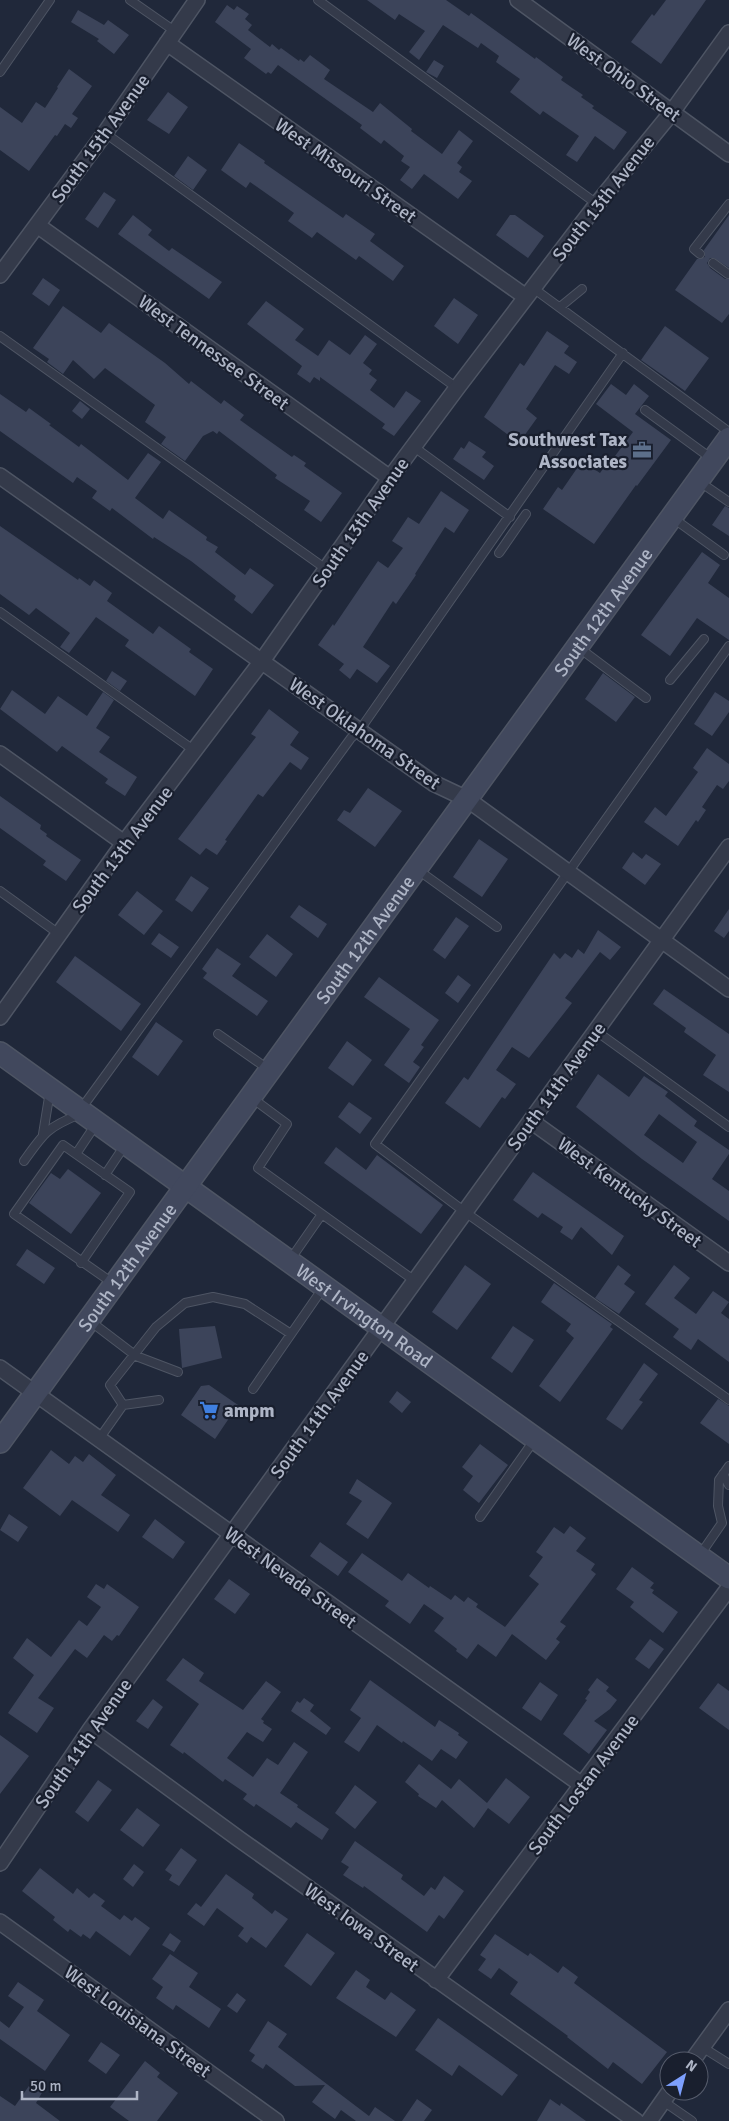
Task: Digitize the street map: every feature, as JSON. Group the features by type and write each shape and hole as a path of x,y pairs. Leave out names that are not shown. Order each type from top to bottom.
{"main road":[{"name":"South 12th Avenue","path":"0,1442 729,438"},
{"name":"West Irvington Road","path":"0,1053 729,1578"}],"street":[{"name":"South 15th Avenue","path":"0,275 104,133 197,0"},
{"name":"West Ohio Street","path":"518,0 729,154"},
{"name":"South 13th Avenue","path":"0,1017 124,843 262,661 390,478 529,292 672,112 729,33"},
{"name":"West Missouri Street","path":"171,38 529,292"},
{"name":"West Tennessee Street","path":"37,225 390,478"},
{"name":"West Oklahoma Street","path":"0,476 433,783 467,799 729,989"},
{"path":"0,754 124,843"},
{"name":"South 11th Avenue","path":"0,1862 90,1730 233,1535 729,847"},
{"name":"West Kentucky Street","path":"531,1121 729,1263"},
{"name":"West Nevada Street","path":"0,1368 582,1785"},
{"name":"South Lostan Avenue","path":"436,1980 729,1588"},
{"name":"West Iowa Street","path":"90,1730 436,1980 646,2121"},
{"name":"West Louisiana Street","path":"0,1922 276,2121"},
{"path":"699,2051 729,2010"},
{"path":"646,2121 663,2101"}],"lane":[{"path":"0,72 50,0"},
{"path":"130,0 171,38"},
{"path":"318,0 597,204"},
{"path":"104,133 457,388"},
{"path":"700,254 694,249 729,204"},
{"path":"713,263 728,274"},
{"path":"560,307 582,289"},
{"path":"529,292 560,307 729,432"},
{"path":"0,336 326,569"},
{"path":"76,1154 87,1115 351,738 359,731 510,517 623,353"},
{"path":"645,410 713,460"},
{"path":"414,446 510,517"},
{"path":"698,480 729,502"},
{"path":"498,552 526,514"},
{"path":"671,517 724,555"},
{"path":"0,612 195,751"},
{"path":"670,680 704,638"},
{"path":"729,646 375,1144 465,1212 729,1400"},
{"path":"577,647 646,698"},
{"path":"416,869 497,927"},
{"path":"0,891 59,934"},
{"path":"596,1031 729,1127"},
{"path":"218,1034 269,1070"},
{"path":"43,1134 47,1120 50,1089"},
{"path":"250,1096 287,1124 258,1168 415,1281"},
{"path":"24,1161 43,1134 55,1125 87,1115"},
{"path":"106,1175 126,1144"},
{"path":"81,1263 130,1192 63,1146 14,1214 81,1263 114,1284"},
{"path":"289,1261 322,1214"},
{"path":"253,1389 324,1286"},
{"path":"123,1405 110,1385 156,1327 185,1302 213,1297 245,1304 291,1334"},
{"path":"88,1320 134,1354 178,1372"},
{"path":"99,1439 123,1405 159,1400"},
{"path":"480,1517 536,1439"},
{"path":"699,1556 722,1523 718,1506 719,1480 729,1466"},
{"path":"723,1474 729,1485"},
{"path":"702,2047 729,2064"},
{"path":"672,2101 692,2121"}],"building":[{"path":"367,0 446,0 469,16 471,13 535,59 536,57 563,77 561,80 583,95 581,97 594,106 592,108 627,132 614,150 595,136 577,162 566,155 579,136 543,111 540,115 510,92 520,79 496,62 499,56 481,43 478,48 443,25 419,60 409,52 425,31 399,14 395,20"},
{"path":"666,0 706,0 661,64 631,42 652,14 654,16"},
{"path":"227,5 234,10 237,6 249,14 245,19 252,25 248,30 270,47 272,44 279,50 281,48 299,61 300,59 304,62 310,55 330,70 324,79 373,112 380,103 412,129 411,131 442,154 459,130 473,141 457,163 462,167 459,172 472,181 458,199 424,174 412,189 400,180 410,167 401,161 404,156 384,140 381,144 360,128 362,125 278,65 271,74 268,72 266,74 244,58 251,49 215,22"},
{"path":"78,10 104,25 108,20 129,35 114,54 97,41 99,39 71,22"},
{"path":"434,60 444,66 437,78 426,72"},
{"path":"69,69 92,86 72,114 78,118 71,128 65,124 29,171 0,150 0,107 22,123 36,102 45,108"},
{"path":"168,92 188,107 169,134 147,120"},
{"path":"239,143 265,161 264,163 343,218 346,214 375,234 370,241 404,266 393,281 359,256 356,260 317,232 312,238 288,221 294,213 250,182 246,188 221,170"},
{"path":"188,156 207,170 193,190 174,176"},
{"path":"104,192 116,200 98,228 85,219"},
{"path":"133,215 152,230 148,235 169,251 172,248 222,282 209,299 118,234"},
{"path":"510,215 515,215 544,236 528,258 496,235"},
{"path":"729,215 729,268 714,258 710,258 707,263 710,268 725,279 729,279 729,314 722,323 675,290 697,259 705,257 704,250"},
{"path":"43,278 60,290 49,306 32,294"},
{"path":"454,298 478,315 458,344 434,326"},
{"path":"266,301 304,329 295,340 318,356 329,340 350,355 365,335 377,344 363,363 372,370 369,374 377,380 370,390 394,408 406,391 421,401 394,436 382,428 385,424 320,377 320,381 314,377 310,383 297,374 302,366 247,324"},
{"path":"63,306 101,333 109,323 165,363 189,384 191,381 221,404 224,400 244,415 240,420 292,457 294,455 306,463 304,466 342,493 321,522 304,510 310,501 275,478 277,475 219,431 217,434 213,431 203,436 185,461 161,444 166,437 145,422 155,405 105,368 94,379 73,360 63,374 47,362 49,359 33,348"},
{"path":"665,326 709,358 685,391 641,360"},
{"path":"547,331 569,346 564,353 577,362 569,374 555,365 526,409 537,418 519,443 484,417 520,363 524,366"},
{"path":"611,384 626,395 634,384 649,396 635,414 671,440 594,544 543,509 558,487 562,490 582,461 600,473 633,432 596,404"},
{"path":"0,394 26,412 29,408 79,447 81,444 128,480 148,453 161,462 135,498 163,519 169,510 207,537 206,540 218,547 215,552 245,575 250,568 274,585 252,614 234,600 236,596 191,561 154,537 153,539 112,508 110,511 92,498 97,491 77,477 73,483 0,431"},
{"path":"80,401 90,409 82,419 72,411"},
{"path":"469,441 486,452 482,457 494,466 484,480 453,459 461,447 464,449"},
{"path":"441,491 469,510 454,533 445,527 416,575 396,604 393,601 363,647 390,666 377,683 357,669 350,679 339,670 344,664 318,645 333,624 334,626 378,561 388,568 403,548 392,541 408,517 419,524"},
{"path":"725,506 729,508 729,536 712,525"},
{"path":"0,526 78,580 79,578 90,586 94,580 112,593 107,601 153,634 159,626 191,649 189,652 213,669 195,696 125,646 129,640 96,617 69,653 60,647 70,633 36,608 29,615 0,594"},
{"path":"702,552 720,565 708,583 729,598 729,640 697,618 670,656 641,635"},
{"path":"112,671 127,681 120,691 106,681"},
{"path":"603,673 635,697 616,722 585,699"},
{"path":"12,690 45,714 58,696 87,716 103,692 114,700 96,728 110,737 99,752 137,777 125,796 105,783 108,779 62,746 57,752 0,709"},
{"path":"715,692 729,701 729,712 712,736 694,724"},
{"path":"269,709 299,732 290,745 309,758 301,770 290,762 263,797 258,794 225,840 227,841 217,855 206,848 200,855 178,839 256,737 251,734"},
{"path":"707,748 729,764 729,781 723,789 717,785 702,807 706,810 698,822 696,820 678,846 644,822 655,807 666,816 698,772 693,768"},
{"path":"368,788 402,811 375,847 337,820 344,810 350,813"},
{"path":"0,796 41,825 40,829 47,834 46,836 81,860 66,881 43,865 46,861 0,828"},
{"path":"479,839 508,859 482,897 453,877"},
{"path":"633,852 642,859 646,854 661,864 645,885 622,868"},
{"path":"191,876 209,888 192,912 175,900"},
{"path":"137,891 163,911 144,935 118,915"},
{"path":"299,905 327,924 318,938 290,917"},
{"path":"729,909 729,931 724,938 714,931"},
{"path":"456,917 469,926 445,959 433,950"},
{"path":"598,930 621,947 610,960 600,952 565,998 572,1003 529,1058 512,1047 496,1070 516,1084 505,1099 502,1097 480,1128 445,1103 464,1077 468,1080 554,953 560,959 565,953 572,958 578,949 584,954"},
{"path":"159,933 179,947 171,958 151,944"},
{"path":"267,934 293,954 276,977 249,957"},
{"path":"217,948 241,964 232,976 268,1001 257,1016 203,978 207,973 202,969"},
{"path":"75,956 141,1004 121,1031 56,982"},
{"path":"458,975 471,985 458,1003 445,993"},
{"path":"379,977 439,1020 421,1045 424,1047 413,1062 420,1067 409,1083 384,1065 410,1029 364,997"},
{"path":"664,989 729,1034 729,1092 703,1075 716,1055 684,1032 686,1028 653,1004"},
{"path":"156,1022 183,1041 158,1076 132,1057"},
{"path":"347,1041 372,1060 353,1086 328,1068"},
{"path":"598,1074 629,1097 644,1076 668,1092 665,1096 697,1121 694,1126 729,1150 729,1154 712,1179 729,1191 729,1221 642,1159 576,1107","holes":["659,1114 697,1142 683,1163 644,1135"]},
{"path":"349,1102 372,1118 360,1134 338,1117"},
{"path":"336,1147 366,1170 377,1155 443,1205 421,1234 324,1163"},
{"path":"68,1169 101,1193 71,1234 29,1203 51,1173 60,1179"},
{"path":"533,1172 624,1236 612,1255 581,1227 572,1240 560,1232 563,1227 542,1213 538,1218 513,1200"},
{"path":"27,1249 55,1268 44,1284 16,1265"},
{"path":"465,1265 491,1284 457,1330 432,1312"},
{"path":"618,1265 631,1275 624,1284 635,1292 619,1314 595,1298"},
{"path":"674,1265 690,1278 674,1298 696,1314 713,1291 729,1302 721,1313 729,1319 729,1362 698,1339 691,1350 673,1337 679,1329 645,1304"},
{"path":"554,1283 612,1324 610,1327 613,1329 560,1402 539,1386 574,1338 566,1331 571,1324 541,1302"},
{"name":"ampm","path":"215,1326 222,1358 182,1368 179,1329"},
{"path":"513,1326 534,1340 512,1373 491,1358"},
{"path":"644,1363 658,1374 639,1400 643,1402 622,1430 606,1419"},
{"name":"ampm","path":"209,1385 238,1405 215,1439 181,1415 201,1386"},
{"path":"397,1391 411,1402 402,1413 389,1402"},
{"path":"718,1399 729,1406 729,1444 700,1423"},
{"path":"480,1444 508,1465 479,1503 463,1490 473,1476 462,1467"},
{"path":"51,1450 69,1464 75,1456 83,1462 89,1454 116,1475 101,1495 130,1515 118,1532 72,1500 60,1516 23,1488"},
{"path":"357,1479 392,1503 368,1539 346,1524 362,1501 349,1493"},
{"path":"9,1514 28,1527 18,1542 0,1530"},
{"path":"155,1519 185,1542 173,1559 142,1537"},
{"path":"570,1526 586,1538 576,1551 595,1564 591,1570 596,1574 560,1622 566,1626 556,1639 560,1642 546,1660 512,1634 496,1657 478,1644 467,1659 434,1631 444,1618 424,1604 410,1624 385,1606 389,1601 348,1572 362,1553 402,1581 408,1573 429,1588 430,1586 451,1600 455,1595 464,1602 468,1597 478,1604 476,1607 505,1627 539,1584 529,1576 543,1557 536,1552 554,1527 564,1534"},
{"path":"320,1542 348,1562 338,1576 310,1556"},
{"path":"632,1567 654,1583 650,1588 654,1590 652,1593 678,1612 663,1633 630,1607 634,1602 616,1589"},
{"path":"229,1579 250,1594 235,1614 214,1599"},
{"path":"96,1584 104,1589 107,1584 139,1607 119,1636 117,1635 112,1641 104,1635 87,1658 75,1649 38,1698 54,1708 37,1733 8,1713 34,1675 13,1658 27,1638 51,1657 79,1620 87,1626 101,1607 87,1597"},
{"path":"650,1639 664,1649 649,1669 635,1659"},
{"path":"183,1658 204,1673 199,1681 243,1710 266,1681 281,1692 261,1719 264,1721 263,1723 272,1729 263,1742 247,1732 227,1758 253,1777 267,1758 278,1765 294,1742 308,1752 280,1793 329,1829 322,1840 296,1822 291,1828 256,1804 254,1807 243,1799 247,1794 225,1779 223,1782 184,1752 183,1754 170,1745 199,1704 166,1680"},
{"path":"597,1678 609,1687 606,1691 617,1700 610,1709 594,1721 607,1730 589,1754 563,1734 587,1700 585,1699 590,1692 588,1690"},
{"path":"370,1680 435,1727 439,1720 459,1733 458,1735 468,1742 456,1759 441,1749 432,1761 377,1725 359,1752 344,1742 361,1718 350,1710"},
{"path":"540,1682 558,1695 541,1721 522,1708"},
{"path":"718,1683 729,1691 729,1730 699,1708"},
{"path":"304,1698 314,1705 310,1711 331,1728 326,1735 291,1711 297,1701 300,1703"},
{"path":"153,1699 163,1707 148,1729 136,1721"},
{"path":"0,1735 29,1756 0,1794"},
{"path":"419,1764 451,1789 459,1779 487,1803 506,1778 530,1797 509,1824 488,1808 474,1828 442,1800 436,1808 418,1796 419,1794 405,1782"},
{"path":"98,1780 112,1790 88,1822 75,1812"},
{"path":"355,1785 377,1802 355,1829 335,1813"},
{"path":"137,1808 160,1825 143,1847 120,1830"},
{"path":"355,1841 403,1875 401,1879 424,1896 431,1887 435,1890 444,1876 464,1891 444,1919 439,1915 427,1932 364,1886 363,1888 343,1875 349,1867 341,1862"},
{"path":"181,1848 197,1860 179,1886 169,1880 172,1875 165,1870"},
{"path":"134,1864 144,1872 133,1887 123,1879"},
{"path":"40,1868 73,1894 77,1888 89,1898 94,1893 105,1901 101,1906 120,1920 124,1915 132,1921 135,1917 150,1928 130,1956 96,1931 90,1939 83,1934 81,1937 70,1929 68,1932 53,1920 55,1917 22,1891"},
{"path":"226,1874 254,1894 252,1898 272,1914 275,1910 288,1919 266,1948 251,1937 247,1943 238,1936 244,1928 217,1908 204,1926 187,1914 196,1903 201,1907"},
{"path":"170,1933 181,1941 174,1952 162,1945"},
{"path":"307,1933 335,1953 311,1986 284,1966"},
{"path":"495,1934 528,1956 530,1953 558,1973 563,1966 578,1977 574,1983 666,2051 659,2051 659,2062 642,2084 613,2062 608,2069 568,2036 510,1994 518,1982 499,1968 491,1979 478,1970 486,1959 480,1955"},
{"path":"170,1954 198,1973 189,1987 221,2009 209,2028 176,2005 173,2010 156,1998 163,1987 152,1979"},
{"path":"356,1970 370,1980 366,1987 385,2000 391,1992 416,2010 396,2037 336,1998"},
{"path":"18,1982 44,2000 37,2011 70,2035 45,2071 0,2039 0,2021 9,2028 24,2007 8,1996"},
{"path":"237,1993 246,2000 237,2013 227,2006"},
{"path":"438,2018 518,2075 502,2096 459,2065 452,2076 415,2050"},
{"path":"268,2021 287,2034 278,2047 369,2116 375,2107 395,2121 356,2121 341,2110 335,2119 312,2102 325,2085 295,2086 266,2064 263,2069 251,2061 255,2055 249,2051"},
{"path":"101,2042 120,2055 106,2074 88,2061"},
{"path":"145,2061 160,2073 157,2077 178,2093 157,2121 129,2121 110,2107"},
{"path":"31,2083 43,2091 36,2103 60,2121 0,2121 0,2096 15,2106"},
{"path":"417,2099 432,2110 424,2121 402,2121"},
{"path":"550,2099 560,2106 561,2103 586,2121 537,2121"}],"place":[{"name":"Southwest Tax Associates","path":"642,450"},
{"name":"ampm","path":"209,1410"}]}
